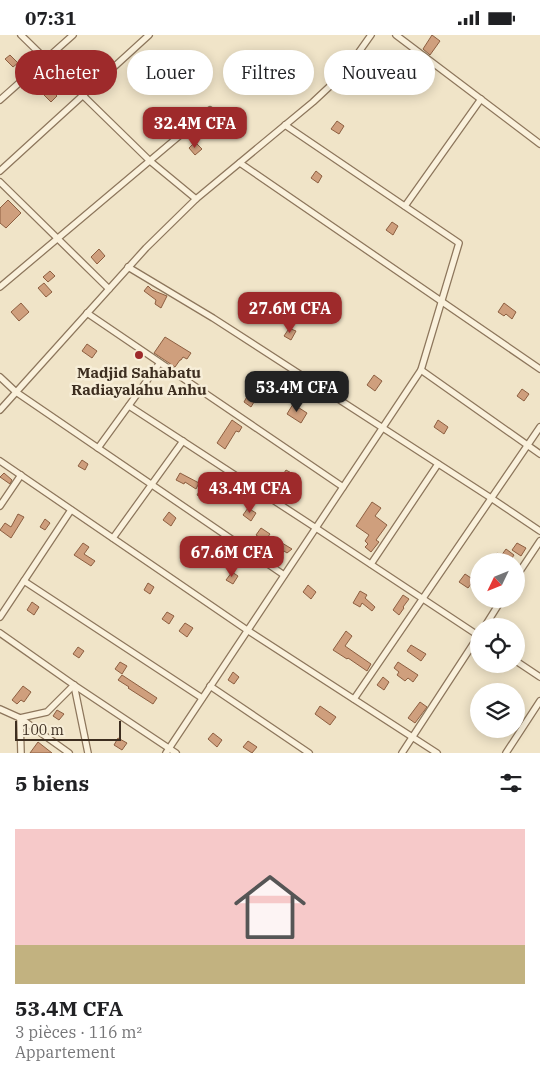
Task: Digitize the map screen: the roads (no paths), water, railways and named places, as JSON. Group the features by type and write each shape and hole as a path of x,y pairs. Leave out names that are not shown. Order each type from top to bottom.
{"street":[{"path":"21,35 37,50"},
{"path":"56,50 73,35"},
{"path":"117,64 149,35"},
{"path":"0,410 128,267 196,199 313,102 344,73 371,35"},
{"path":"396,35 540,144"},
{"path":"0,100 15,87"},
{"path":"0,171 83,95 150,161 196,199"},
{"path":"405,206 481,99"},
{"path":"0,287 210,110"},
{"path":"167,751 421,370 459,243 285,125"},
{"path":"240,163 540,369"},
{"path":"0,182 109,289"},
{"path":"128,267 213,318 491,497 540,531"},
{"path":"86,313 343,487"},
{"path":"98,448 159,363"},
{"path":"421,370 540,454"},
{"path":"0,377 16,392 284,575"},
{"path":"129,406 470,630"},
{"path":"354,699 540,427"},
{"path":"113,538 183,441"},
{"path":"0,461 248,630 437,753"},
{"path":"371,564 438,464"},
{"path":"0,505 21,475"},
{"path":"0,617 72,510"},
{"path":"525,564 540,541"},
{"path":"24,581 202,697"},
{"path":"0,633 167,751 176,753"},
{"path":"402,753 470,650"},
{"path":"525,667 540,677"},
{"path":"20,718 47,712 74,685"},
{"path":"74,685 88,753"},
{"path":"210,686 309,753"},
{"path":"506,753 540,701"},
{"path":"0,709 20,718 70,753"},
{"path":"20,718 21,753"}],"place":[{"name":"Madjid Sahabatu Radiayalahu Anhu","path":"139,355"}]}
